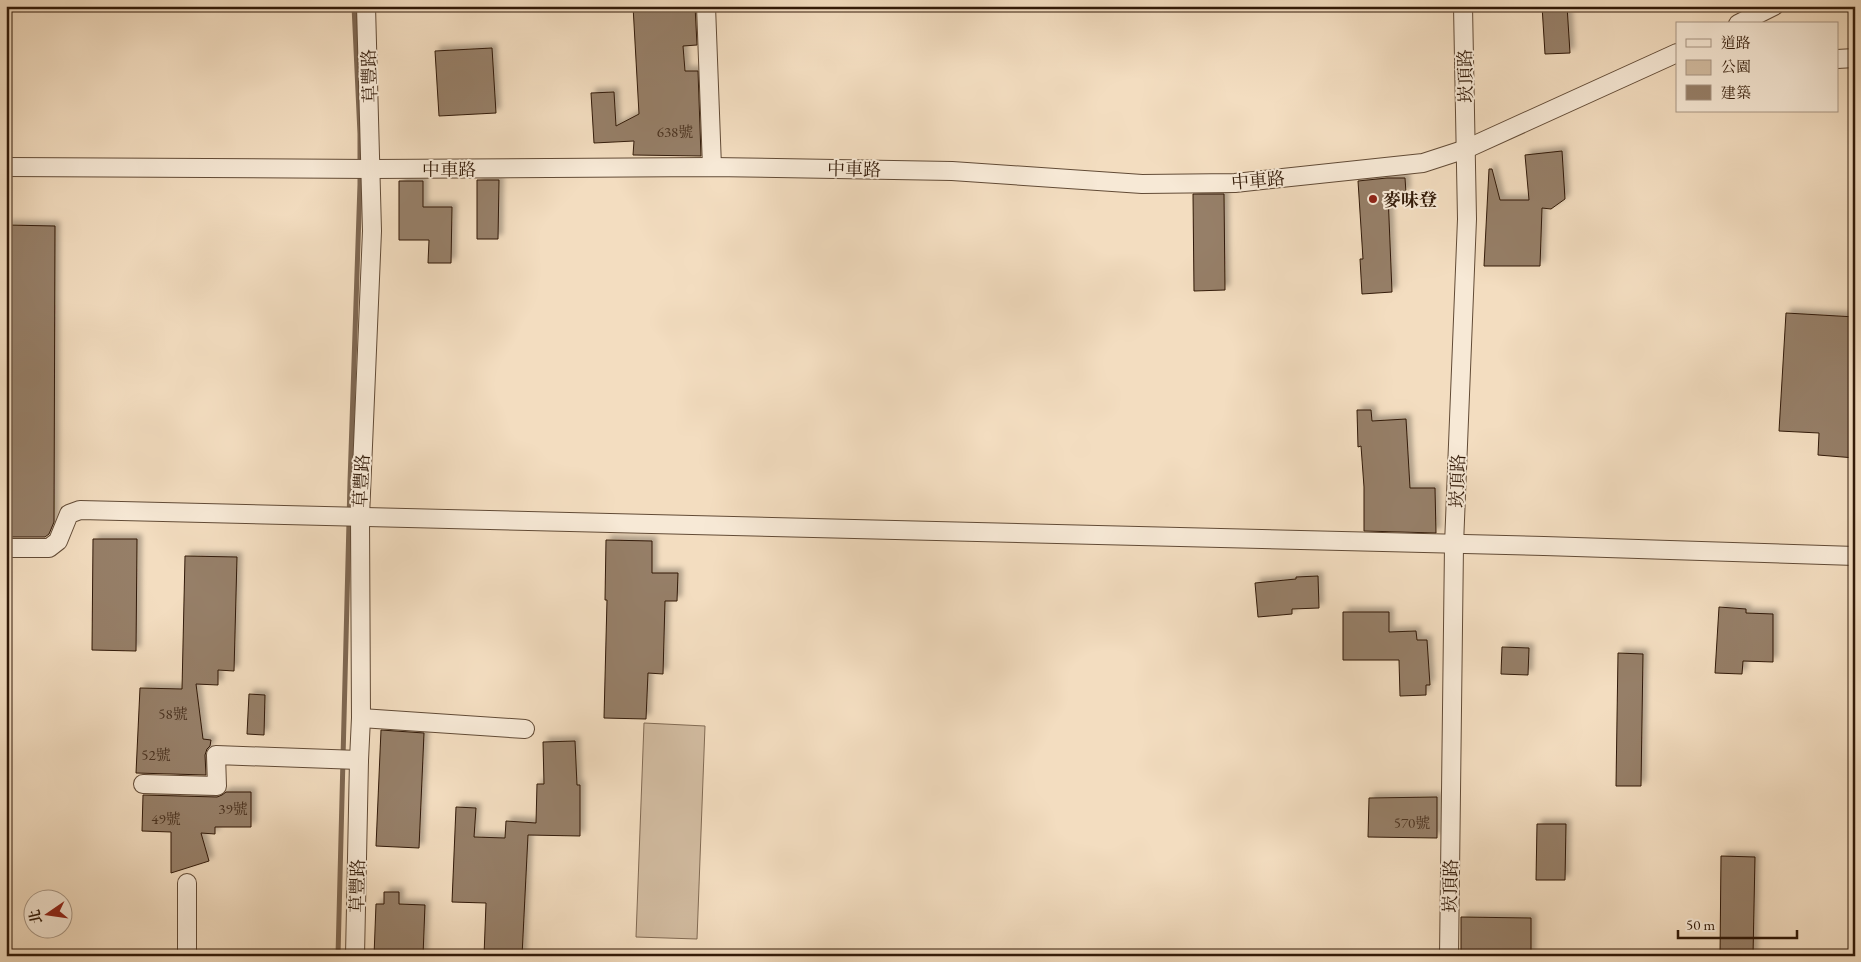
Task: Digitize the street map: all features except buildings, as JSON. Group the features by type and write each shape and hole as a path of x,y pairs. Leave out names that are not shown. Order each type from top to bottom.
{"street":[{"name":"草豐路","path":"355,956 359,760 362,718 360,517 372,231 372,169 366,6"},
{"path":"706,6 712,167"},
{"name":"崁頂路","path":"1449,956 1454,544 1466,219 1463,6"},
{"path":"1742,22 1774,6"},
{"path":"1838,59 1855,58"},
{"name":"中車路","path":"6,167 372,169 712,167 952,171 1142,184 1235,183 1422,162 1466,149 1669,61"},
{"path":"6,548 49,548 58,541 69,514 80,510 1454,544 1855,556"},
{"path":"362,718 525,729"},
{"path":"143,784 217,786 216,755 359,760"},
{"path":"186,956 187,883"}],"green space":[{"path":"644,723 705,726 697,939 636,937"}],"waterway":[{"path":"338,956 350,482 360,184 360,134 354,6"}],"place":[{"name":"麥味登","path":"1373,199"}]}
